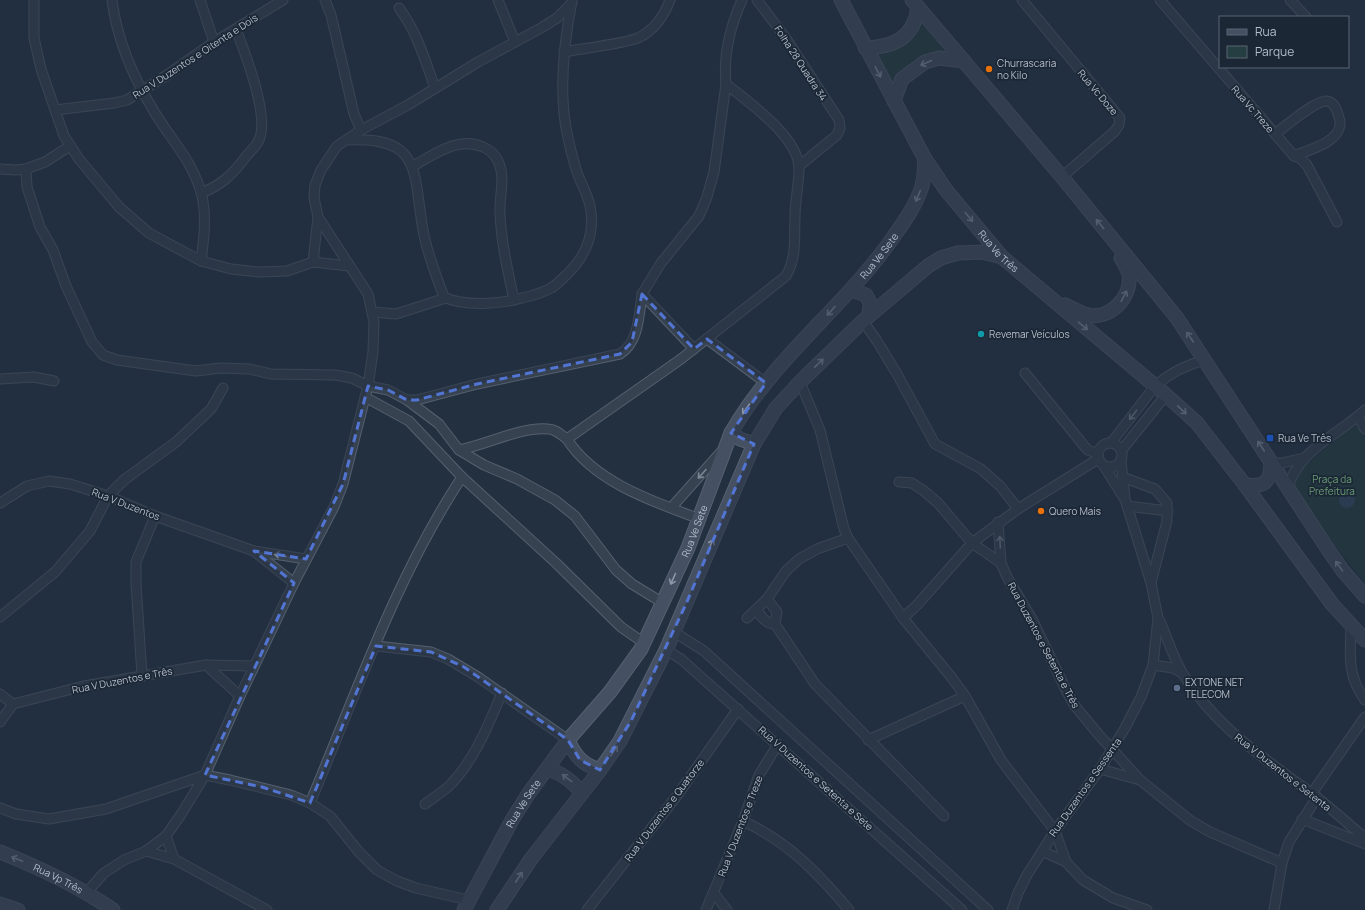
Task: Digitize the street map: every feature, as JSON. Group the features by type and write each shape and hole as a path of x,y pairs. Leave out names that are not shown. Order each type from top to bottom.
{"main road":[{"name":"Rua Ve Três","path":"841,0 865,48 925,158 946,190 1002,257 1166,395 1197,423 1246,485 1332,604 1365,640"},
{"path":"865,48 881,48 894,44 905,36 916,18 915,4"},
{"path":"915,4 1062,177 1177,318 1343,571 1365,596"},
{"path":"894,101 902,79 925,62 939,58 964,61"},
{"name":"Rua Ve Sete","path":"466,905 512,820 529,793 568,740 610,692 644,643 700,519 730,439 741,416 766,383 876,262 915,204 922,187 925,158"},
{"path":"1054,301 1089,315 1108,313 1120,303 1126,294 1129,275 1114,241"},
{"name":"Rua Ve Sete","path":"497,910 531,859 620,742 666,650 754,444 776,408 800,382 866,318 928,266 941,258 958,253 982,252 1002,257"},
{"path":"851,290 866,295 870,303 866,318"},
{"path":"730,439 740,439 754,444"},
{"path":"1246,485 1259,486 1264,484 1271,471 1271,463"},
{"path":"568,740 580,760 591,767 600,770"},
{"path":"548,769 558,772 569,779 582,793"},
{"name":"Rua Vp Três","path":"0,852 52,874 87,892 113,910"}],"street":[{"path":"34,0 34,38 42,69 64,136 83,165 125,212 149,233 174,248 201,261 231,269 259,272 287,271 313,262 348,266"},
{"path":"112,0 122,45 143,91 154,112 186,156 201,193 204,221 201,261"},
{"path":"200,0 214,42"},
{"name":"Rua V Duzentos e Oitenta e Dois","path":"55,110 127,100 143,91 214,42 283,0"},
{"path":"325,0 331,15 354,114 361,130"},
{"path":"498,0 515,42"},
{"path":"564,52 638,39 654,27 666,11 670,0"},
{"path":"407,400 416,400 477,384 620,354 627,350 632,342 637,326 642,294 661,263 699,216 707,197 714,172 726,84 724,70 728,35 742,0"},
{"name":"Folha 28 Quadra 34","path":"757,0 811,76 839,120 840,128 837,135 799,166"},
{"name":"Rua Vc Doze","path":"1022,0 1120,118 1119,126 1115,131 1062,177"},
{"name":"Rua Vc Treze","path":"1160,0 1294,156 1300,158 1307,165 1337,222"},
{"path":"1290,0 1305,16"},
{"path":"313,262 318,217 314,198 315,185 321,170 337,146 361,130 408,105 541,28 556,18 572,1"},
{"path":"373,312 396,314 448,299 501,303 514,300 552,288 567,275 583,257 590,236 592,221 590,205 577,173 566,128 563,96 564,52 572,1"},
{"path":"399,8 409,20 418,40 435,88"},
{"path":"201,193 214,188 235,170 259,140 262,129 258,98 236,29"},
{"path":"567,439 707,339 786,276 792,265 795,253 795,205 799,166 792,146 755,108 726,84"},
{"path":"1275,134 1316,105 1327,101 1332,102 1336,108 1340,122 1340,127 1336,136 1294,156"},
{"path":"348,140 369,138 388,143 404,153 413,166 417,178 424,233 440,287 448,299"},
{"path":"413,166 457,144 473,143 487,149 496,156 501,170 500,212 502,233 514,300"},
{"path":"0,169 26,169 45,162 70,146"},
{"path":"26,169 27,187 40,227 53,250 66,286 92,342 103,355 117,360 196,371 220,368 250,369 276,374 310,373 335,375 352,378 368,386 388,390 407,400 439,424 459,450 484,465 517,479 555,500 575,516 616,570 632,584 663,602"},
{"path":"87,892 104,873 124,860 146,851 166,836 182,813 205,775 254,666 306,559 327,520 343,484 368,386 374,333 373,312 368,294 359,278 348,266 318,217"},
{"path":"642,294 694,349"},
{"path":"866,318 935,444 981,469 1001,487 1018,509"},
{"path":"707,339 766,383"},
{"path":"903,618 972,543 998,522 1100,459 1102,446 1111,443 1155,386 1174,371 1188,364 1205,360"},
{"name":"Rua Duzentos e Sessenta","path":"1025,373 1085,447 1100,459 1126,502"},
{"path":"0,379 34,377 54,381"},
{"path":"800,382 820,430 844,529 848,538 903,618 965,696 1001,760 1055,831 1066,862"},
{"path":"0,617 55,572 90,531 108,496 124,480 176,442 211,409 223,388"},
{"path":"1100,459 1114,466 1166,395"},
{"path":"365,397 409,421 462,477 556,563 621,627 644,643"},
{"path":"1288,488 1291,477 1304,458 1365,410"},
{"path":"1358,417 1365,429"},
{"path":"459,450 496,441 521,432 548,429 557,432 567,439 576,454 596,471 636,493 700,519"},
{"path":"671,508 730,439"},
{"path":"1111,443 1115,444 1121,456"},
{"name":"Rua Duzentos e Sessenta","path":"1012,910 1018,893 1042,851 1112,751 1133,713 1153,665 1158,618 1151,583 1126,502 1122,477 1121,456"},
{"path":"1271,463 1282,463 1304,458"},
{"path":"310,803 396,596 448,498 462,477"},
{"path":"1122,477 1155,489 1167,503 1168,511 1151,583"},
{"name":"Rua V Duzentos","path":"0,503 27,486 49,481 70,484 108,496 155,516 254,551 306,559"},
{"name":"Rua Duzentos e Setenta e Três","path":"899,482 912,483 924,491 938,503 972,543 1001,563"},
{"path":"1126,502 1168,511"},
{"path":"142,676 136,562 155,516"},
{"name":"Rua Duzentos e Setenta e Três","path":"998,522 1001,563 1014,590 1032,619 1071,699 1112,751 1140,780 1191,821 1210,832 1282,863"},
{"path":"747,618 767,599 786,571 799,559 817,549 848,538"},
{"name":"Rua V Duzentos","path":"254,551 294,583"},
{"path":"767,599 777,612 774,624"},
{"path":"757,610 762,618 768,623 774,624 815,684 868,740 944,816"},
{"name":"Rua V Duzentos e Setenta","path":"1158,618 1182,673 1218,720 1265,760 1314,795 1365,838"},
{"path":"1351,626 1350,668 1357,690 1365,700"},
{"path":"674,632 704,651 988,910"},
{"path":"376,646 431,652 464,668 568,740"},
{"name":"Rua V Duzentos e Setenta e Sete","path":"666,650 681,659 778,744 962,910"},
{"path":"206,665 240,696"},
{"name":"Rua V Duzentos e Três","path":"13,704 84,686 206,665 254,666"},
{"path":"1153,665 1173,668 1182,673"},
{"path":"425,804 451,784 466,767 476,751 502,693"},
{"path":"0,694 13,704 0,722"},
{"path":"868,740 965,696"},
{"name":"Rua V Duzentos e Quatorze","path":"587,910 676,797 738,709"},
{"path":"1274,910 1282,863 1289,842 1314,795 1365,718"},
{"name":"Rua V Duzentos e Treze","path":"706,910 743,821 759,775 778,744"},
{"path":"1100,769 1140,780"},
{"path":"0,808 16,814 49,819 106,809 205,775 262,787 310,803 330,816 359,852 377,870 397,881 466,905"},
{"path":"1302,820 1365,844"},
{"path":"743,821 786,845 830,888 849,910"},
{"path":"166,836 174,859"},
{"path":"146,851 174,859 267,910"},
{"path":"1042,851 1066,862 1083,880 1113,898 1147,910"},
{"path":"714,893 727,910"}],"highlighted area":[{"path":"642,294 694,349 707,339 766,383 731,433 754,444 686,604 631,721 600,770 580,760 568,740 520,705 464,667 431,652 376,646 310,803 262,787 205,775 294,583 254,551 306,559 343,484 368,386 388,390 407,400 417,400 477,384 620,354 632,342"}],"green space":[{"path":"920,19 945,52 934,51 898,76 892,83 878,55 889,53 915,33"},
{"name":"Praça da Prefeitura","path":"1351,427 1361,428 1365,439 1365,583 1325,533 1295,486 1300,470"}],"water":[{"path":"1347,492 1353,494 1355,500 1353,506 1347,508 1341,506 1339,500 1341,494"}],"place":[{"name":"Churrascaria no Kilo","path":"989,69"},
{"name":"Revemar Veículos","path":"981,334"},
{"name":"Rua Ve Três","path":"1270,438"},
{"name":"Quero Mais","path":"1041,511"},
{"name":"EXTONE NET TELECOM","path":"1177,688"}]}
